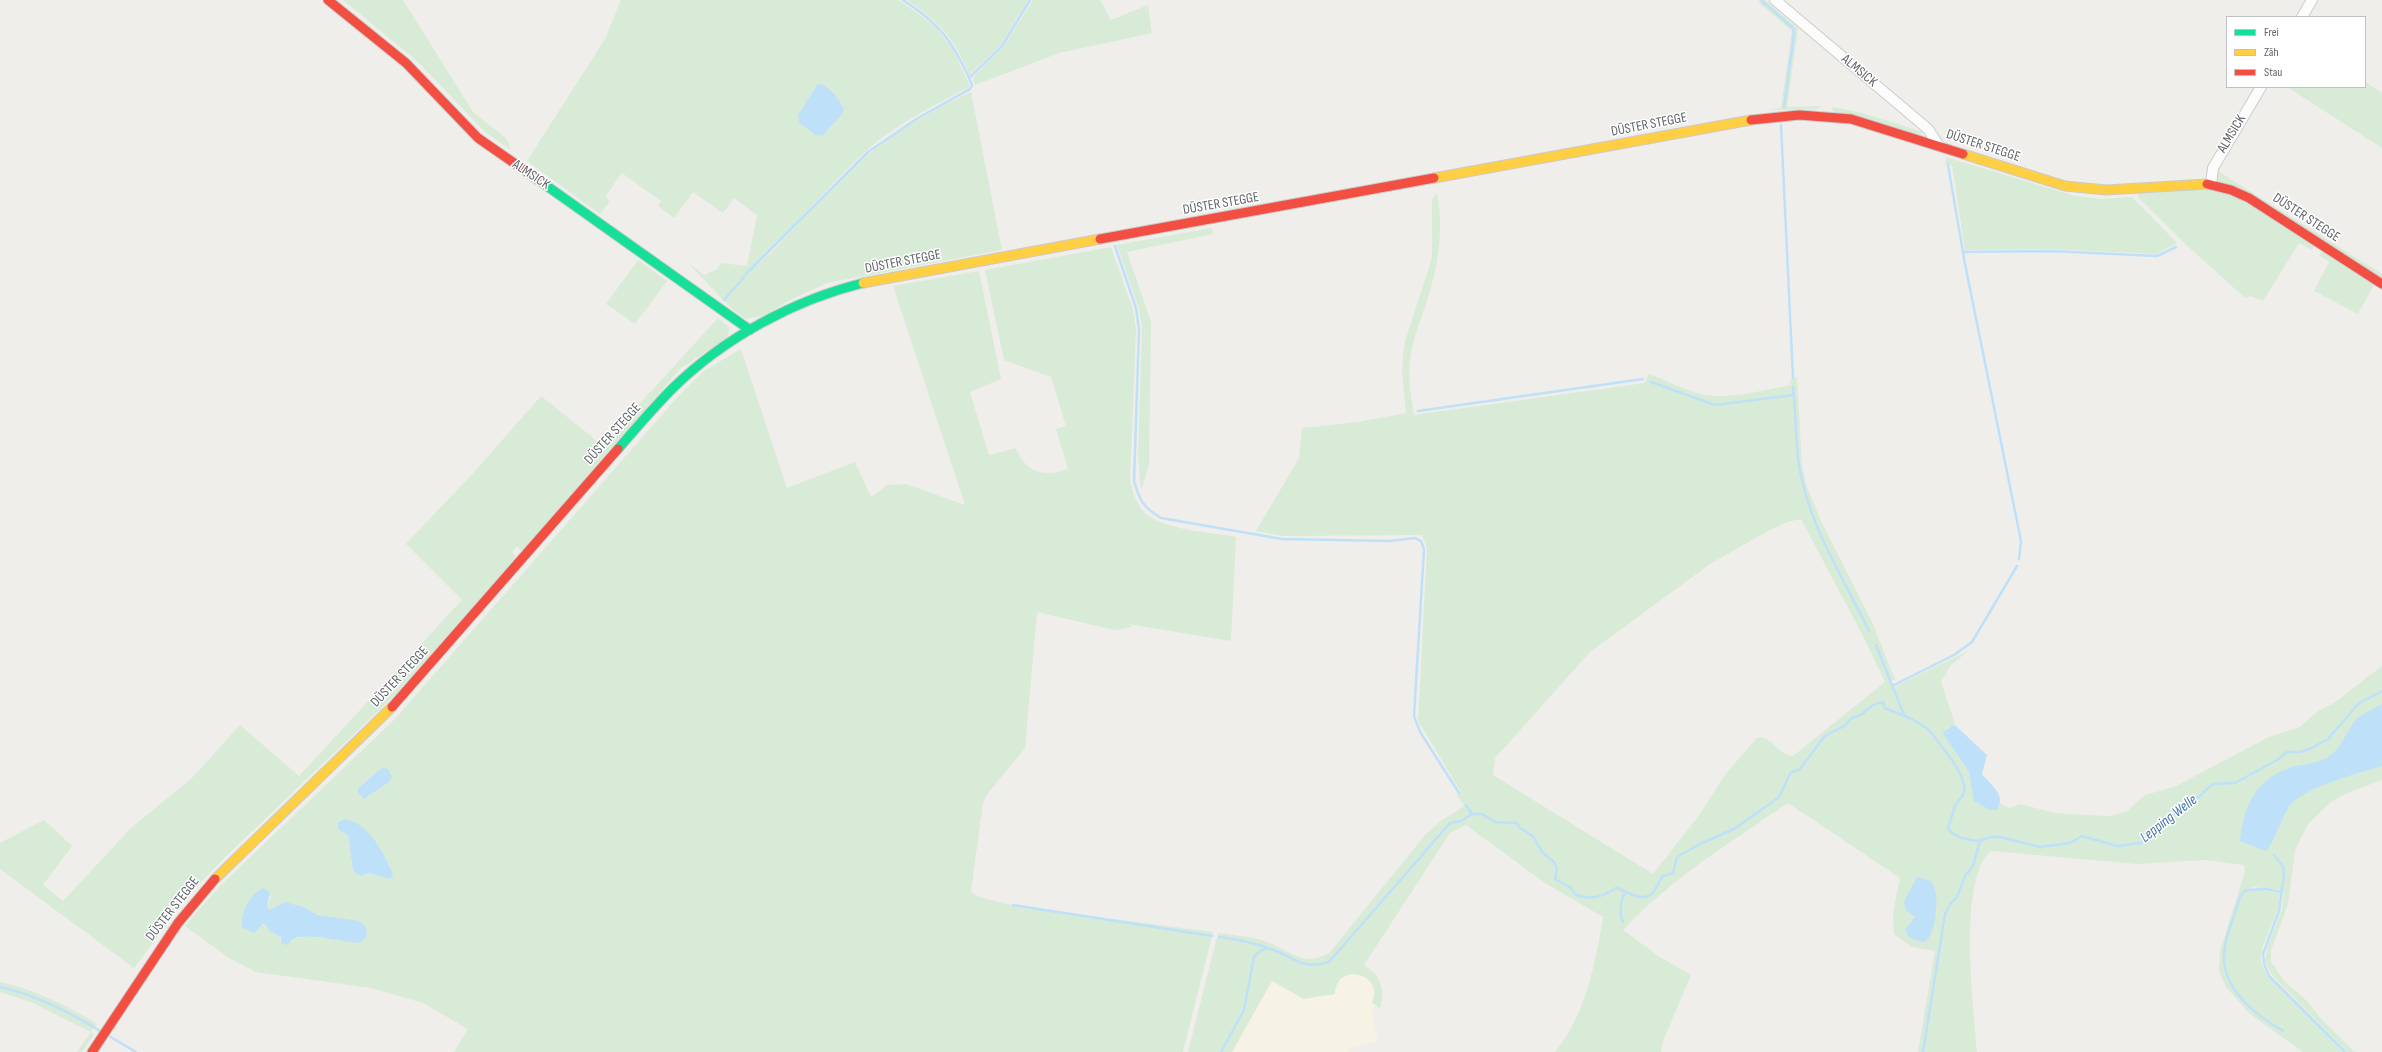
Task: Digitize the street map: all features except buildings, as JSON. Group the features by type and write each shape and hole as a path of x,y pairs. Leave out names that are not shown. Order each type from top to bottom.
{"street":[{"name":"ALMSICK","path":"328,0 406,63 478,138 750,330"},
{"name":"ALMSICK","path":"1775,0 1928,130 1939,146"},
{"path":"2303,16 2312,0"},
{"name":"ALMSICK","path":"2211,184 2213,168 2260,88"},
{"name":"DÜSTER STEGGE","path":"92,1052 178,923 212,882 403,696 606,462 673,388 699,365 750,330 815,298 840,289 881,280 1768,117 1802,115 1826,115 1851,119 2054,183 2082,189 2106,190 2211,184 2249,198 2382,284"}],"shaded area":[{"path":"1354,973 1367,978 1373,986 1374,995 1372,1003 1376,1005 1371,1011 1378,1041 1347,1049 1348,1052 1232,1052 1272,981 1304,999 1335,991 1341,978"}],"green space":[{"path":"343,0 403,0 473,112 506,138 511,150 485,132 417,61"},
{"path":"621,0 899,0 936,27 954,51 970,87 943,100 902,124 866,151 753,266 757,266 840,180 869,154 918,120 971,92 1002,250 827,283 788,301 765,315 746,319 733,310 687,262 704,275 717,269 721,263 747,266 757,215 734,198 723,213 693,192 674,218 658,206 661,201 622,173 605,197 610,201 600,214 527,161 605,39"},
{"path":"907,0 1028,0 1001,44 969,75 958,50 945,32 928,16"},
{"path":"1033,0 1100,0 1111,20 1148,5 1152,33 1059,53 975,85 973,77 1004,46"},
{"path":"1765,0 1798,28 1787,107 1821,106 1817,109 1768,110 1781,108 1792,31 1758,2"},
{"path":"2366,83 2382,93 2382,148 2289,88 2366,88"},
{"path":"1831,107 1877,117 1922,132 1922,135 1833,111"},
{"path":"1946,157 2075,196 2101,199 2132,197 2177,243 2156,254 2050,249 1965,250 1952,165 1945,164"},
{"path":"2218,168 2221,173 2382,274 2382,280 2220,183 2216,177"},
{"path":"2200,188 2233,193 2315,244 2312,250 2299,243 2263,301 2251,296 2245,298 2182,241 2138,197 2137,191"},
{"path":"1437,193 1440,222 1439,249 1434,277 1411,353 1409,367 1414,415 1645,383 1648,375 1650,374 1691,391 1716,396 1737,395 1791,385 1790,379 1797,378 1802,466 1807,487 1821,521 1872,622 1895,680 1888,680 1892,688 1968,651 1950,666 1941,682 1956,726 1947,728 1943,734 1969,772 1972,782 1999,808 2000,803 2009,808 2020,804 2055,813 2111,816 2127,811 2145,795 2174,787 2269,737 2300,727 2318,711 2334,703 2382,666 2382,780 2347,793 2332,801 2308,824 2295,850 2288,904 2271,950 2271,962 2284,981 2306,1000 2322,1020 2355,1052 2347,1052 2271,974 2265,962 2267,948 2282,909 2284,890 2253,887 2248,891 2254,889 2280,893 2278,909 2263,946 2261,963 2267,976 2343,1052 2303,1052 2250,1014 2226,987 2219,972 2220,951 2245,871 2244,865 2206,860 2136,864 1991,851 1981,866 1974,888 1971,915 1971,977 1977,1052 1918,1052 1935,951 1912,947 1894,934 1893,912 1900,878 1788,803 1723,847 1681,878 1661,894 1623,930 1660,957 1691,975 1663,1041 1661,1052 1555,1052 1566,1037 1582,1005 1588,988 1603,917 1545,883 1466,825 1450,833 1364,965 1374,973 1380,983 1382,989 1382,1001 1380,1008 1372,1003 1374,993 1372,984 1366,978 1359,975 1350,974 1343,977 1337,984 1335,994 1304,999 1272,981 1232,1052 1188,1052 1218,933 1258,939 1303,958 1311,959 1321,957 1330,952 1426,834 1441,821 1464,806 1457,795 1461,792 1418,721 1427,548 1422,535 1283,536 1256,531 1299,458 1302,428 1358,422 1406,413 1402,370 1403,356 1405,341 1432,258 1432,199","holes":["1801,519 1862,634 1885,682 1793,756 1783,753 1767,739 1757,738 1727,772 1697,818 1653,874 1493,775 1495,758 1590,652 1710,564 1766,532 1787,522","1937,908 1933,923 1908,925 1915,917 1915,915 1908,912"]},
{"path":"1212,228 1213,234 1127,252 1151,322 1149,465 1141,490 1138,455 1142,328 1139,309 1117,245"},
{"path":"1111,247 1133,310 1136,330 1130,481 1136,500 1142,510 1150,517 1160,522 1186,529 1236,537 1231,641 1128,624 1133,627 1115,630 1037,612 1025,748 988,793 983,802 971,892 979,897 1015,906 1213,932 1183,1052 454,1052 468,1029 423,1003 371,988 256,972 229,958 185,926 218,888 395,719 682,392 704,371 741,349 787,488 855,462 871,497 887,485 906,484 965,505 893,286 979,271 1001,379 970,392 989,455 1016,448 1020,457 1025,463 1037,471 1052,473 1068,469 1056,429 1066,426 1051,377 1004,360 985,270","holes":["382,768 389,782 364,799 362,784","341,820 391,879 369,873 361,876 353,871 348,835 337,825","259,889 271,897 267,905 269,910 285,902 325,917 322,939 314,936 306,936 297,938 290,943 280,941 281,937 274,934 267,926 241,923 250,900"]},
{"path":"2324,250 2375,283 2358,314 2314,291 2329,262 2319,255"},
{"path":"638,260 667,281 635,324 606,304"},
{"path":"718,318 730,328 727,338 681,368 522,551 517,546 512,552 516,557 393,697 225,857 187,897 134,968 0,869 0,843 44,820 72,846 43,885 63,901 131,828 192,778 240,725 299,776 462,600 406,544 475,471 541,396 602,445"},
{"path":"0,982 26,989 50,999 97,1024 91,1032 33,1003 0,992"},
{"path":"91,1032 94,1034 82,1052 77,1052"}],"water":[{"path":"818,84 830,90 840,101 844,109 840,117 823,136 815,135 799,122 798,115"},
{"path":"2382,704 2382,766 2331,782 2305,794 2295,801 2288,808 2273,841 2266,851 2240,841 2244,817 2248,807 2259,788 2267,780 2277,773 2289,768 2318,762 2327,758 2336,750 2357,719 2363,714"},
{"path":"1952,726 1956,726 1987,755 1982,774 1999,794 2000,804 1997,810 1990,810 1974,801 1969,772 1943,734 1943,732"},
{"path":"382,768 388,769 392,777 389,782 364,799 358,792 358,788"},
{"path":"345,819 361,826 374,840 392,872 393,876 390,879 369,873 361,876 353,871 348,835 338,827 338,822"},
{"path":"1917,877 1931,881 1936,894 1936,913 1932,931 1929,938 1925,942 1915,940 1910,937 1905,929 1915,917 1906,910 1904,902"},
{"path":"264,888 270,893 267,905 269,910 285,902 303,907 318,915 359,921 366,928 366,938 359,943 315,937 299,937 287,945 281,943 281,937 269,931 267,926 263,924 254,933 242,927 244,910 254,894"}],"waterway":[{"path":"903,0 926,17 943,33 956,52 969,78"},
{"path":"746,274 868,152 918,118 970,89 972,85 969,78 1002,46 1030,0"},
{"path":"1762,1 1793,28 1794,35 1784,107"},
{"path":"1781,125 1793,378"},
{"path":"1948,165 1965,264 2021,541 2019,559"},
{"path":"1115,246 1136,308 1139,329 1134,481 1140,499 1146,507 1161,518 1282,539 1389,541 1415,538 1421,541 1424,549 1414,716 1420,732 1459,793"},
{"path":"1963,252 2051,251 2157,256 2176,247"},
{"path":"724,300 744,277"},
{"path":"1418,411 1643,379"},
{"path":"1651,382 1715,405 1794,395"},
{"path":"1793,387 1798,460 1808,503 1832,559 1869,631"},
{"path":"1892,686 1954,655 1972,642 2017,566"},
{"path":"1876,645 1904,715"},
{"name":"Lepping Welle","path":"1923,1052 1945,914 1951,903 1957,897 1965,876 1973,866 1980,841 1991,837 2000,837 2040,847 2070,843 2082,836 2117,846 2141,843 2161,822 2187,807 2213,784 2235,783 2277,760 2287,752 2300,752 2312,748 2328,739 2359,703 2382,691"},
{"path":"1219,937 1265,947 1280,952 1305,964 1311,965 1329,962 1450,823 1461,821 1472,814 1482,814 1495,822 1517,823 1519,827 1533,836 1542,852 1554,862 1557,869 1555,879 1570,887 1576,895 1582,897 1597,897 1616,888 1634,896 1649,896 1655,890 1663,876 1673,873 1677,857 1700,844 1734,829 1779,797 1791,772 1799,770 1825,736 1846,725 1850,719 1863,714 1877,703 1883,702 1885,708 1912,719 1929,730 1952,760 1961,775 1965,789 1963,795 1955,805 1948,829 1955,835 1962,838 1980,841"},
{"path":"1466,805 1472,814"},
{"path":"2274,855 2283,866 2284,874 2279,911 2263,954 2264,964 2269,976 2345,1052"},
{"path":"2282,892 2266,889 2246,890 2240,897 2227,936 2224,960 2226,972 2237,993 2254,1011 2283,1031"},
{"path":"1623,922 1621,908 1625,893"},
{"path":"1013,905 1212,936"},
{"path":"1221,1052 1244,1010 1254,957 1260,951 1268,948"},
{"path":"0,987 26,994 52,1004 100,1031"},
{"path":"109,1036 136,1052"}],"traffic: fast":[{"path":"537,179 750,330"},
{"path":"618,449 673,388 714,353 737,337 761,323 811,300 837,290 863,283"}],"traffic: slow":[{"path":"1434,178 1751,120"},
{"path":"1963,154 2065,186 2106,190 2207,184"},
{"path":"863,283 1100,239"},
{"path":"215,879 392,707"}],"traffic: jam":[{"path":"328,0 406,63 478,138 537,179"},
{"path":"1751,120 1799,115 1851,119 1963,154"},
{"path":"1100,239 1434,178"},
{"path":"2207,184 2231,190 2249,198 2382,284"},
{"path":"392,707 618,449"},
{"path":"92,1052 178,923 215,879"}]}
